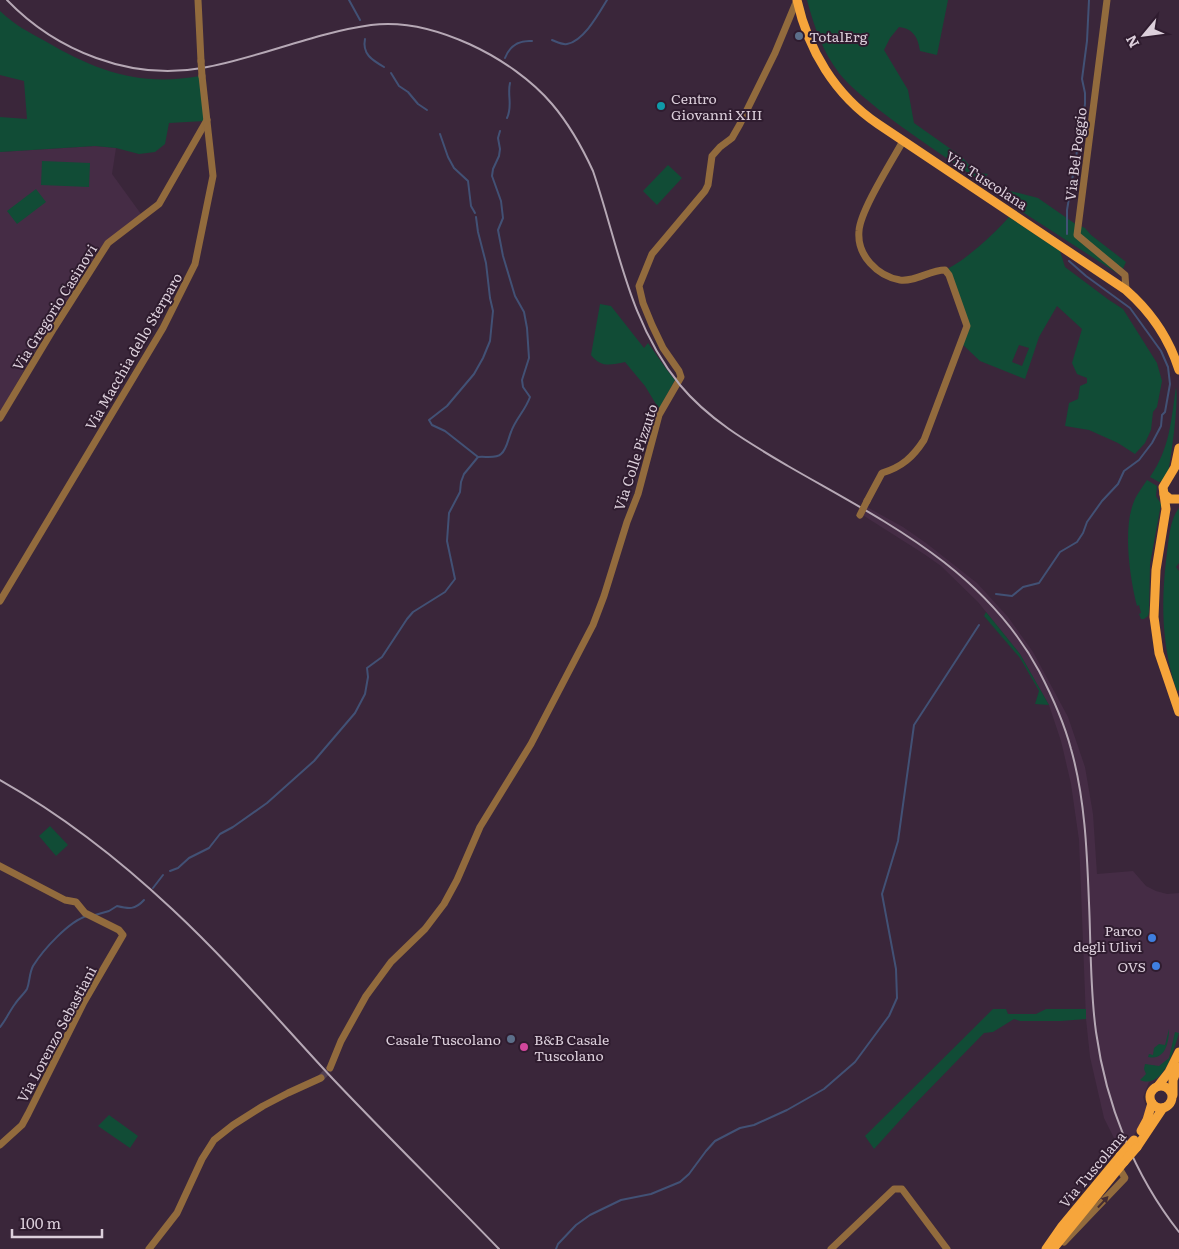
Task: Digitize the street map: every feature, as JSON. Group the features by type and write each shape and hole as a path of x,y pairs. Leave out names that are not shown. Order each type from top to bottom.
{"main road":[{"name":"Via Tuscolana","path":"797,0 813,46 824,67 836,85 865,115 1126,290 1145,308 1158,325 1170,345 1179,370"},
{"path":"1179,448 1177,471 1163,485 1166,510 1156,570 1154,618 1159,653 1179,712"},
{"path":"1169,478 1179,478"},
{"path":"1164,494 1170,499 1178,499"},
{"path":"1166,510 1178,499"},
{"path":"1179,1052 1169,1072 1152,1091 1152,1103 1157,1107 1163,1108 1169,1105 1172,1096 1173,1080 1179,1066"},
{"path":"1158,1086 1168,1088 1172,1096"},
{"name":"Via Tuscolana","path":"1135,1144 1147,1120 1152,1103"},
{"name":"Via Tuscolana","path":"1055,1249 1163,1108"},
{"name":"Via Tuscolana","path":"1046,1249 1062,1226 1121,1162"}],"street":[{"name":"Via Macchia dello Sterparo","path":"0,601 161,332 198,254 214,176 200,61 198,0"},
{"name":"Via Colle Pizzuto","path":"330,1068 339,1044 366,996 393,958 421,932 442,908 457,880 480,827 531,744 595,621 638,494 658,415 680,379 679,370 661,344 641,298 639,286 652,254 705,191 708,185 712,156 720,146 730,140 740,124 775,53 797,0"},
{"name":"Via Bel Poggio","path":"1107,0 1077,235 1125,276 1126,290"},
{"name":"Via Gregorio Casinovi","path":"0,418 108,243 159,204 207,120"},
{"path":"860,515 882,473 896,469 915,454 924,440 967,326 949,275 945,270 907,280 898,279 878,271 869,262 862,249 858,232 861,218 903,141"},
{"name":"Via Lorenzo Sebastiani","path":"0,866 64,900 76,902 88,915 119,930 123,935 84,1002 22,1125 0,1145"},
{"path":"149,1249 177,1213 203,1156 214,1140 263,1106 322,1078"},
{"path":"1055,1249 1125,1178 1121,1162"},
{"path":"831,1249 894,1189 902,1189 947,1249"}],"shaded area":[{"path":"95,146 116,148 112,174 141,214 104,243 45,334 0,412 0,152"},
{"path":"865,506 903,527 977,583 1008,617 1033,652 1068,717 1085,767 1093,814 1097,874 1133,871 1146,886 1156,891 1167,894 1179,893 1179,1033 1167,1065 1158,1078 1149,1082 1143,1097 1147,1109 1145,1117 1134,1135 1120,1150 1104,1118 1090,1057 1086,1019 1079,840 1071,784 1061,741 1049,705 1020,654 978,602 941,566 861,514"}],"green space":[{"path":"807,0 948,0 937,55 920,51 918,42 912,32 899,27 890,38 884,50 908,90 914,123 962,157 979,173 988,174 977,179 890,118 852,87 833,65 823,47"},
{"path":"0,11 11,21 64,52 82,61 119,74 138,78 158,79 200,76 205,121 169,123 165,144 155,152 139,154 116,148 95,146 0,152 0,117 27,119 24,81 0,75"},
{"path":"42,161 90,163 89,187 41,185"},
{"path":"668,165 682,178 657,205 643,191"},
{"path":"995,187 1038,198 1074,223 1085,228 1091,235 1126,262 1120,275 1000,197"},
{"path":"36,189 46,202 17,224 7,211"},
{"path":"1009,217 1060,251 1065,267 1123,309 1157,363 1162,381 1157,407 1153,412 1151,430 1145,443 1135,454 1118,443 1089,430 1065,426 1069,403 1078,399 1080,386 1087,383 1087,378 1077,374 1072,363 1082,329 1057,306 1039,337 1025,379 980,361 961,343 967,326 945,270 970,254","holes":["1019,345 1029,348 1022,366 1012,362"]},
{"path":"600,304 611,306 644,348 648,343 675,380 659,409 645,386 625,362 611,365 602,364 591,355"},
{"path":"1176,387 1176,417 1169,470 1167,479 1159,482 1150,477 1166,445"},
{"path":"1147,480 1157,486 1156,496 1161,504 1150,564 1149,612 1148,616 1141,619 1139,605 1137,606 1134,595 1130,569 1128,528 1134,501"},
{"path":"1179,508 1179,563 1176,567 1179,571 1179,690 1177,691 1165,639 1163,605 1169,535"},
{"path":"986,612 1020,654 1049,705 1035,704 1039,691 1020,658 984,616"},
{"path":"50,826 68,845 56,856 39,836"},
{"path":"993,1009 1006,1009 1008,1014 1036,1014 1046,1009 1086,1009 1086,1019 1020,1021 1014,1019 993,1032 984,1033 874,1149 865,1136"},
{"path":"1169,1029 1167,1044 1163,1053 1159,1056 1148,1057 1149,1054 1153,1055 1154,1048 1159,1044 1165,1045"},
{"path":"1175,1032 1179,1033 1171,1058 1162,1074 1148,1082 1140,1080 1146,1074 1145,1064 1159,1066 1169,1058"},
{"path":"109,1115 138,1136 130,1148 98,1126"}],"waterway":[{"path":"349,0 360,20"},
{"path":"552,40 565,44 579,38 590,26 607,0"},
{"path":"1067,234 1067,210 1085,104 1082,79 1087,41 1089,0"},
{"path":"365,39 365,49 369,56 384,67"},
{"path":"505,58 509,50 516,44 523,41 532,41"},
{"path":"391,73 399,86 427,110"},
{"path":"507,118 510,109 510,83"},
{"path":"170,871 178,868 189,858 209,848 220,834 267,803 314,761 355,713 365,694 368,677 367,668 382,657 413,612 445,592 455,579 447,541 449,513 460,492 464,474 478,457 499,456 503,452 513,427 530,397 523,387 522,380 529,358 524,312 515,296 503,256 498,230 503,218 501,201 492,176 499,156 498,138 500,131"},
{"path":"440,134 454,168 468,181 471,206 475,213"},
{"path":"476,217 486,263 493,311 490,341 474,374 447,406 429,420 432,425 445,431 478,457"},
{"path":"996,594 1012,596 1023,587 1039,583 1060,552 1077,542 1087,522 1102,501 1118,484 1124,471 1139,460 1152,443 1161,426 1162,415 1165,412 1170,384 1168,367 1161,351 1130,308 1086,276 1069,261"},
{"path":"556,1249 558,1244 576,1225 590,1215 621,1200 651,1194 680,1182 689,1174 715,1141 740,1128 754,1125 787,1110 824,1089 855,1062 889,1016 897,998 896,969 882,894 898,841 914,725 979,625"},
{"path":"153,888 163,875"},
{"path":"95,915 109,911 117,906 135,907 144,900"},
{"path":"0,1027 27,989 33,966 43,952 72,924 87,916"}],"tunnel":[{"path":"321,1078 330,1068"}],"railway":[{"path":"7,0 48,34 96,58 122,66 148,70 175,71 202,68 223,64 349,29 371,25 395,24 445,34 470,44 516,71 536,87 552,104 575,136 593,171 636,309 662,361 691,398 730,430 895,528 961,576 990,603 1016,635 1039,671 1065,729 1076,768 1086,845 1094,1016 1107,1086 1124,1138 1136,1163 1148,1187 1179,1232"},
{"path":"0,780 46,808 90,839 172,909 234,971 353,1100 499,1249"}],"place":[{"name":"TotalErg","path":"799,36"},
{"name":"Centro Giovanni XIII","path":"661,106"},
{"name":"Parco degli Ulivi","path":"1152,938"},
{"name":"OVS","path":"1156,966"},
{"name":"Casale Tuscolano","path":"511,1039"},
{"name":"B&B Casale Tuscolano","path":"524,1047"}]}
